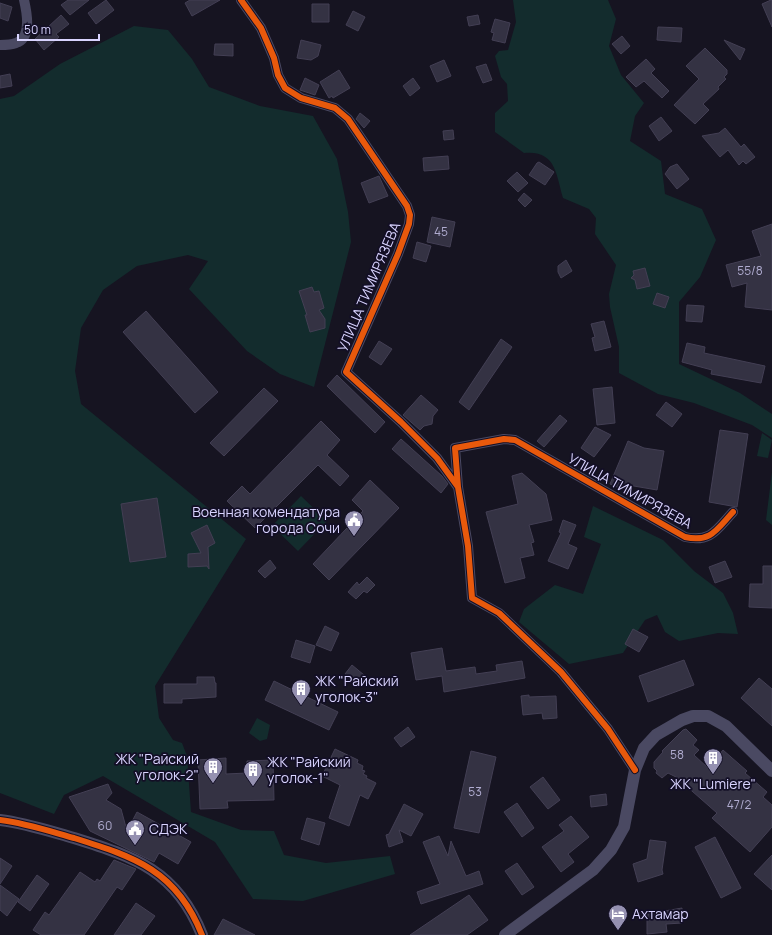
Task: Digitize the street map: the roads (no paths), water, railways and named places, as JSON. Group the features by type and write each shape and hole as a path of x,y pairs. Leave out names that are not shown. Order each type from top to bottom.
{"street":[{"path":"0,45 16,43 22,40 27,33 24,0"},
{"name":"УЛИЦА ТИМИРЯЗЕВА","path":"241,0 260,28 274,58 278,75 285,88 301,98 335,108 348,119 407,206 410,215 409,224 398,254 346,372 401,422 437,458 458,487"},
{"name":"УЛИЦА ТИМИРЯЗЕВА","path":"635,770 608,729 561,672 499,613 472,598 468,546 458,487 455,448 511,439 685,538 703,539 712,535 733,512"},
{"path":"505,935 593,870 611,850 624,827 635,770 644,748 656,735 682,720 693,716 708,716 726,726 772,771"},
{"path":"0,820 31,825 107,848 129,857 163,877 180,894 202,935"}],"place":[{"name":"Военная комендатура города Сочи","path":"354,537"},
{"name":"ЖК \"Райский уголок-3\"","path":"301,706"},
{"name":"ЖК \"Lumiere\"","path":"713,775"},
{"name":"ЖК \"Райский уголок-2\"","path":"213,784"},
{"name":"ЖК \"Райский уголок-1\"","path":"253,787"},
{"name":"СДЭК","path":"135,846"},
{"name":"Ахтамар","path":"618,931"}]}
